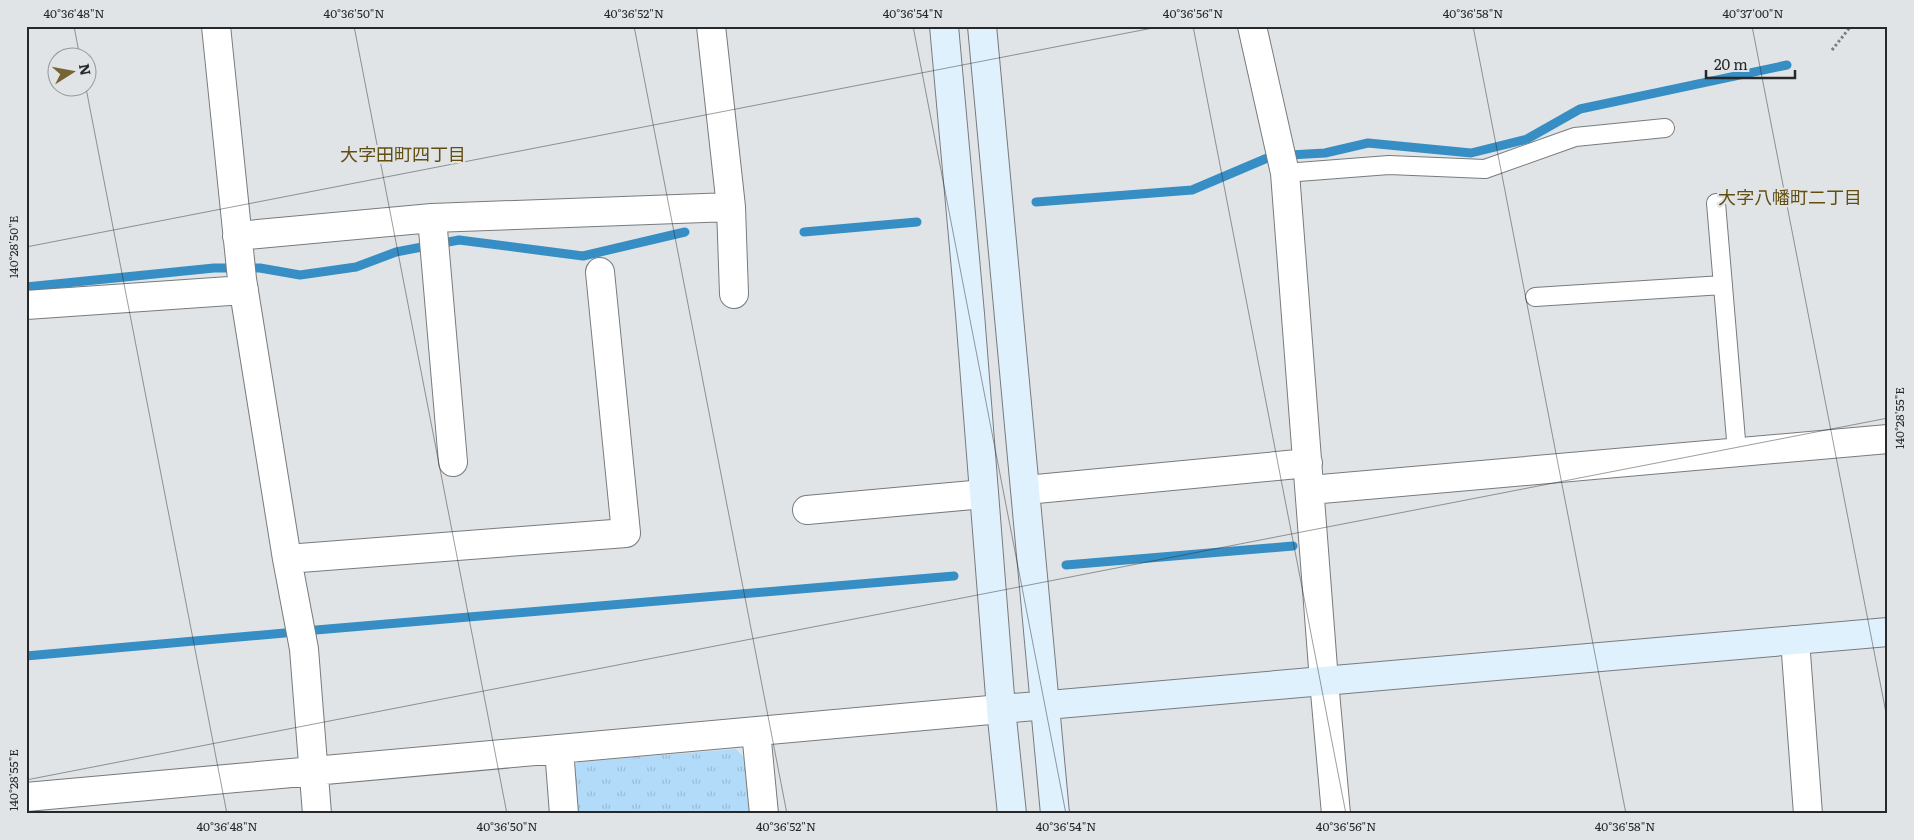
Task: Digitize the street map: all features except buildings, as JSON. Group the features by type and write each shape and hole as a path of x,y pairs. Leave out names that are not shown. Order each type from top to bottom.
{"street":[{"path":"216,26 241,266 287,559 304,649 317,814"},
{"path":"711,26 731,207 734,294"},
{"path":"944,26 1001,708 1012,814"},
{"path":"982,26 1055,814"},
{"path":"1252,26 1285,173 1336,814"},
{"path":"26,305 241,266 432,218 731,207"},
{"path":"432,218 453,462"},
{"path":"287,559 626,533 600,272"},
{"path":"1026,490 1309,477 1737,452 1888,439"},
{"path":"807,510 984,494"},
{"path":"26,797 1001,708 1888,632"},
{"path":"1795,640 1808,814"},
{"path":"756,731 764,814"},
{"path":"559,749 564,814"}],"lane":[{"path":"1285,173 1389,165 1485,169 1575,137 1666,128"},
{"path":"1716,203 1737,452"},
{"path":"1535,297 1723,285"}],"path":[{"path":"1832,50 1851,26"}],"green space":[{"path":"736,749 748,762 753,814 573,814 568,773 578,762"}],"waterway":[{"path":"1036,202 1192,190 1272,156 1325,153 1368,143 1471,153 1527,139 1580,109 1787,65"},
{"path":"804,232 917,222"},
{"path":"26,287 214,268 260,268 300,275 356,267 396,252 459,240 583,256 685,232"},
{"path":"1066,565 1293,546"},
{"path":"316,630 954,576"},
{"path":"26,656 285,633"}],"district":[{"name":"大字田町四丁目","path":"403,155"},
{"name":"大字八幡町二丁目","path":"1790,198"}]}
